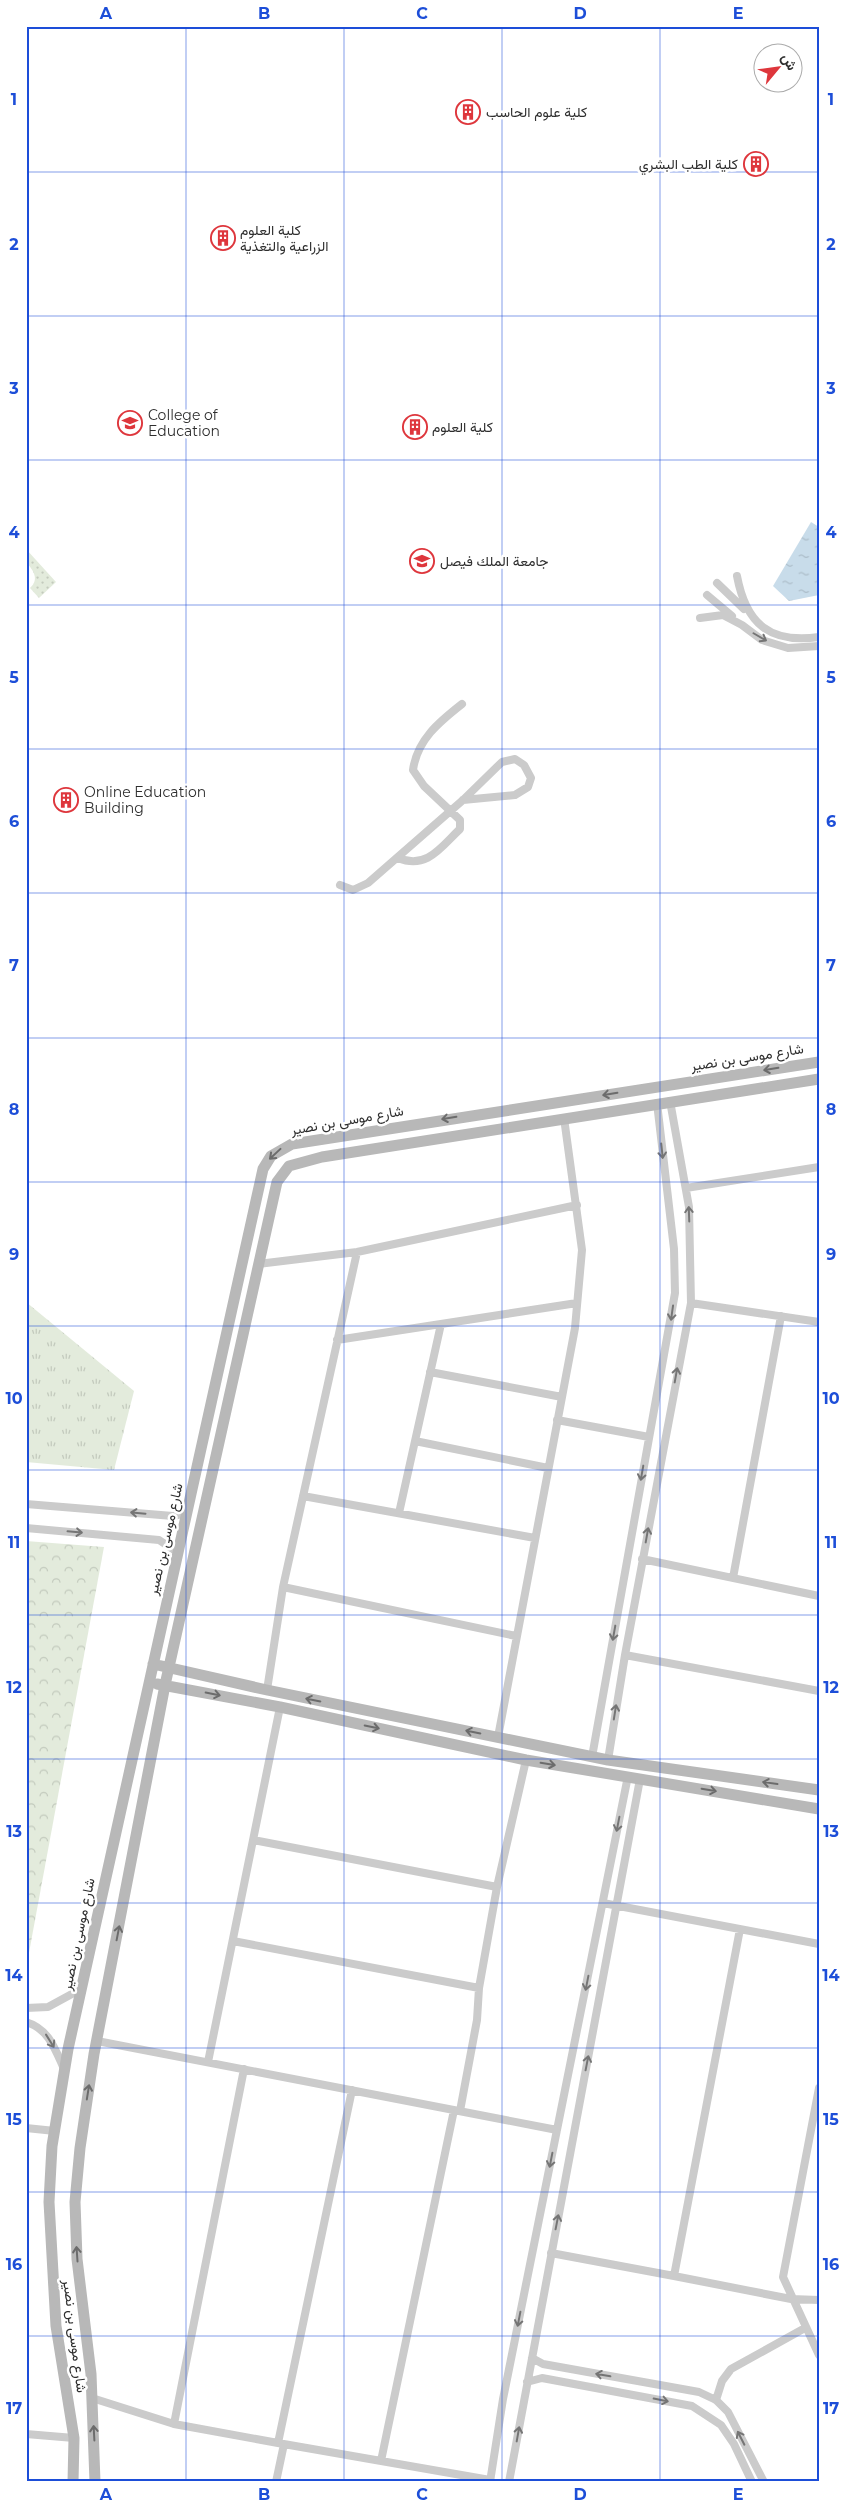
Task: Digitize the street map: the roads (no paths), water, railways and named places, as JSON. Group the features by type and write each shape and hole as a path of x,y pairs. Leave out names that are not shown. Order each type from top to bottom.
{"street":[{"path":"737,576 741,597 748,612"},
{"path":"717,583 759,625 775,635 800,640 819,637"},
{"path":"706,595 762,640 788,648 819,646"},
{"path":"700,618 723,615 740,624"},
{"path":"398,858 410,863 428,860 460,829 460,820 424,786 413,770 415,755 432,731 462,704"},
{"path":"340,885 353,890 368,884 451,811 502,762 515,759 524,765 531,778 528,787 515,795 463,800"},
{"name":"شارع موسى بن نصير","path":"73,2482 74,2438 56,2326 49,2202 55,2131 64,2070 261,1177 271,1156 281,1148 292,1144 327,1137 819,1062"},
{"name":"شارع موسى بن نصير","path":"95,2482 92,2398 77,2259 74,2202 80,2148 97,2041 165,1685 277,1182 290,1166 322,1157 670,1100 819,1079"},
{"path":"608,1760 642,1559 691,1303 689,1207 670,1100"},
{"path":"592,1757 675,1293 674,1249 657,1103"},
{"path":"498,1737 575,1328 582,1250 564,1118"},
{"path":"686,1188 819,1167"},
{"path":"258,1264 357,1252 577,1205"},
{"path":"267,1690 283,1587 357,1252"},
{"path":"337,1340 577,1303"},
{"path":"691,1303 819,1322"},
{"path":"733,1578 781,1316"},
{"path":"399,1513 441,1324"},
{"path":"430,1372 562,1397"},
{"path":"655,1406 670,1409"},
{"path":"557,1420 649,1437"},
{"path":"415,1441 548,1468"},
{"path":"303,1496 535,1538"},
{"path":"26,1504 173,1516 186,1513"},
{"path":"26,1528 159,1540 177,1552"},
{"path":"642,1559 819,1596"},
{"path":"283,1587 516,1636"},
{"path":"625,1655 819,1691"},
{"path":"153,1664 267,1690 592,1757 819,1790"},
{"path":"148,1683 280,1707 526,1760 819,1809"},
{"path":"208,2062 280,1707"},
{"path":"381,2461 477,2020 479,1988 497,1887 526,1760"},
{"path":"92,2398 174,2424 490,2481 503,2399 628,1776"},
{"path":"509,2482 640,1779"},
{"path":"253,1840 497,1887"},
{"path":"603,1903 819,1944"},
{"path":"674,2276 740,1929"},
{"path":"233,1941 479,1988"},
{"path":"26,2008 48,2007 81,1989"},
{"path":"26,2022 42,2030 51,2040 64,2070"},
{"path":"97,2041 557,2130"},
{"path":"174,2424 244,2069"},
{"path":"819,2088 816,2120 782,2276 791,2299 819,2355"},
{"path":"276,2482 281,2444 352,2090"},
{"path":"26,2128 55,2131"},
{"path":"551,2253 791,2299 819,2300"},
{"path":"716,2400 722,2381 731,2369 805,2328"},
{"path":"532,2358 543,2364 699,2392 716,2400 728,2412 764,2482"},
{"path":"527,2382 542,2378 692,2406 721,2425 734,2444 752,2482"},
{"path":"26,2434 74,2438"}],"water":[{"path":"811,522 819,527 819,595 789,601 773,586"}],"place":[{"name":"كلية علوم الحاسب","path":"468,112"},
{"name":"كلية الطب البشري","path":"756,164"},
{"name":"كلية العلوم الزراعية والتغذية","path":"223,238"},
{"name":"College of Education","path":"130,423"},
{"name":"كلية العلوم","path":"415,427"},
{"name":"جامعة الملك فيصل","path":"422,561"},
{"name":"Online Education Building","path":"66,800"}]}
